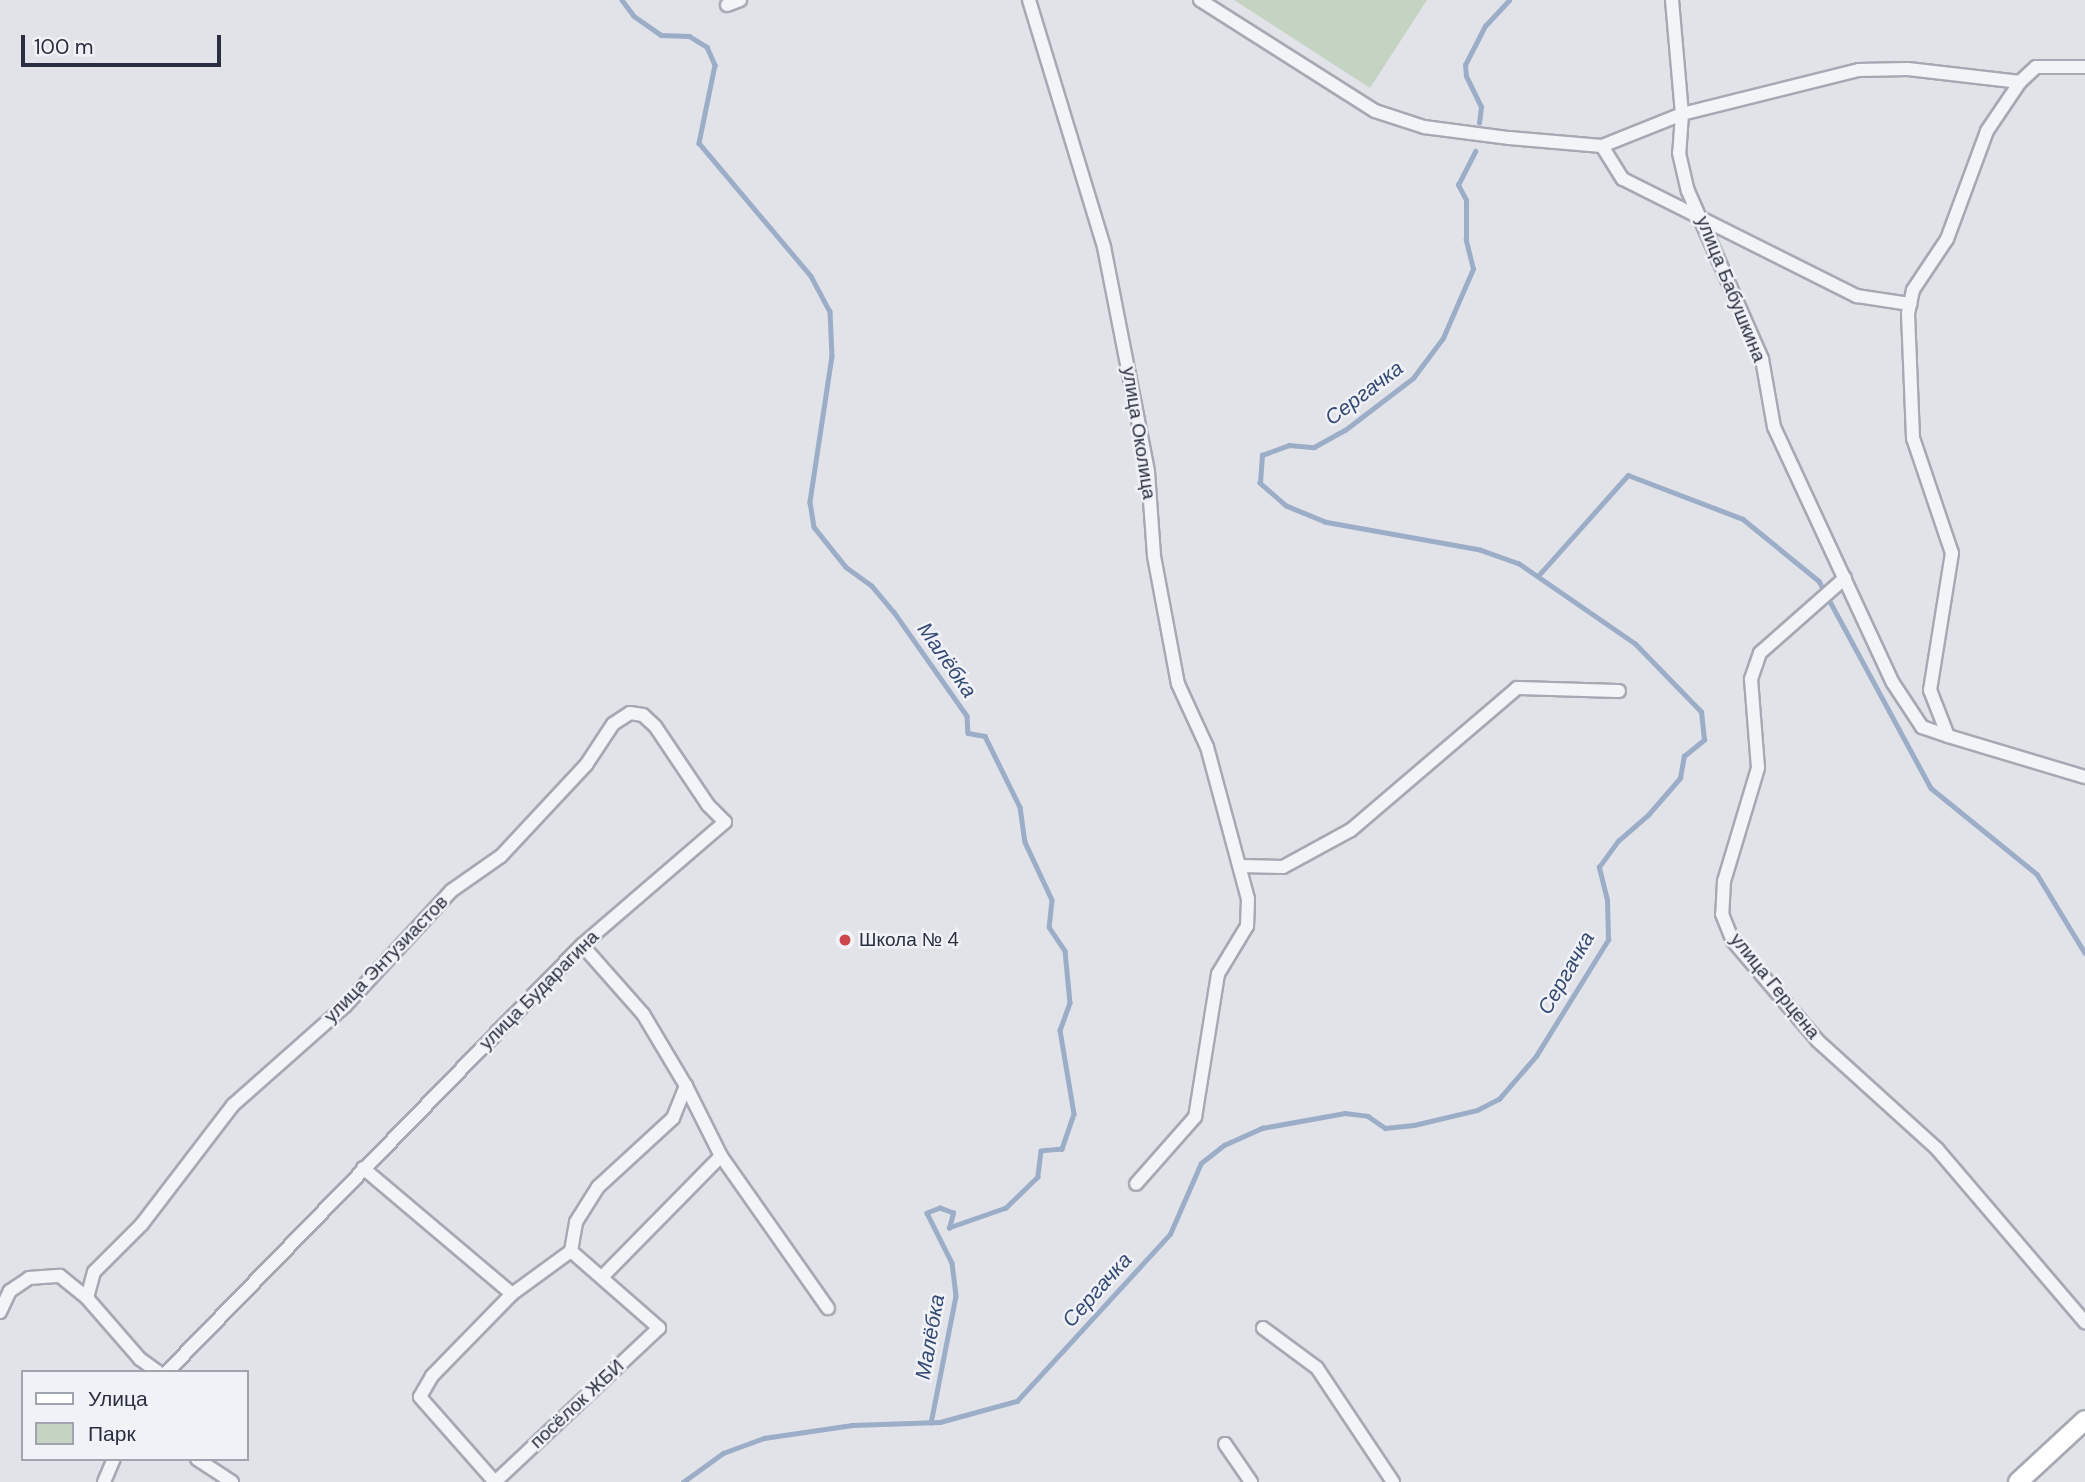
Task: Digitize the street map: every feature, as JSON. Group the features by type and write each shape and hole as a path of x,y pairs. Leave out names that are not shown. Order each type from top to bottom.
{"main road":[{"path":"2018,1482 2085,1420"}],"street":[{"path":"1200,0 1375,111 1424,127 1602,146 1682,114 1859,70 1908,69 2020,82"},
{"name":"улица Бабушкина","path":"1672,0 1682,114 1679,153 1688,191 1703,219 1762,359 1774,427 1845,578"},
{"name":"улица Околица","path":"1034,4 1104,247 1148,472 1154,556 1178,684 1207,747 1242,866 1247,926 1218,974 1195,1117 1136,1184"},
{"path":"1948,736 1930,690 1952,553 1913,438 1910,304 1919,279 1947,239 1987,131 2020,82 2036,67 2085,67"},
{"path":"1602,146 1623,179 1857,296 1910,304"},
{"path":"1845,578 1893,683 1922,727 2085,776"},
{"name":"улица Герцена","path":"1845,578 1760,653 1751,679 1758,768 1724,881 1723,914 1732,941 1818,1041 1937,1149 2085,1322"},
{"path":"1242,866 1283,867 1351,830 1517,688 1619,691"},
{"name":"улица Энтузиастов","path":"87,1298 94,1272 142,1224 233,1105 345,1006 452,891 501,856 586,765 613,724 630,713 643,715 655,726 708,805 725,822"},
{"name":"улица Бударагина","path":"169,1370 582,946 725,822"},
{"path":"582,946 643,1014 686,1086 721,1156 828,1307"},
{"path":"495,1482 420,1397 432,1376 512,1294 571,1251 576,1222 598,1187 673,1118 686,1086"},
{"path":"571,1251 604,1276 721,1156"},
{"path":"363,1168 512,1294"},
{"path":"0,1312 5,1290 29,1278 47,1274 60,1276 87,1298 140,1359 155,1370"},
{"name":"посёлок ЖБИ","path":"495,1482 659,1328 604,1276"},
{"path":"1263,1328 1317,1368 1393,1482"},
{"path":"1225,1444 1251,1482"},
{"path":"104,1482 113,1461"},
{"path":"200,1461 232,1482"}],"green space":[{"path":"1234,0 1427,0 1370,88"}],"waterway":[{"name":"Малёбка","path":"622,0 634,16 661,35 689,36 707,47 715,65 699,143 811,276 830,311 832,356 810,502 814,527 846,567 872,586 894,612 967,716 968,733 985,736 1020,807 1025,842 1052,900 1049,927 1065,951 1070,1003 1060,1030 1074,1114 1062,1149 1041,1151 1038,1177 1006,1208 949,1228 953,1213 940,1208 927,1213 952,1263 956,1296 931,1423"},
{"name":"Сергачка","path":"1479,123 1481,107 1466,76 1465,65 1485,26 1509,0"},
{"name":"Сергачка","path":"683,1482 723,1453 764,1438 852,1425 940,1422 1017,1401 1170,1234 1201,1163 1224,1145 1262,1128 1345,1113 1368,1116 1385,1128 1414,1125 1477,1110 1499,1099 1536,1056 1608,940 1607,900 1599,867 1618,841 1648,815 1680,778 1684,756 1704,740 1701,712 1635,644 1519,564 1480,550 1325,522 1286,506 1260,483 1262,455 1289,445 1314,447 1345,430 1413,378 1443,338 1473,269 1466,240 1466,200 1458,185 1475,151"},
{"path":"1538,576 1628,475 1743,519 1819,581 1931,788 2037,874 2085,953"}],"place":[{"name":"Школа № 4","path":"845,940"}]}
